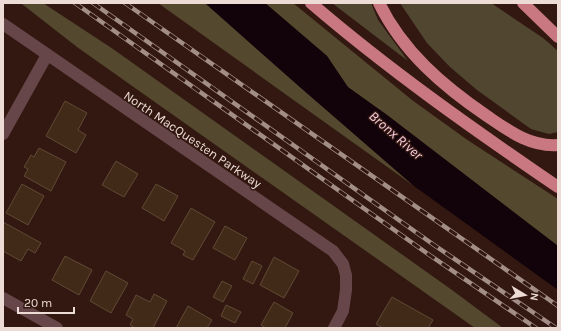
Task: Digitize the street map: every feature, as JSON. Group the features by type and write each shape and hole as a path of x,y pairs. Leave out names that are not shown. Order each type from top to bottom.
{"highway":[{"path":"311,3 344,31 431,98 558,187"},
{"path":"379,3 389,22 404,44 422,64 448,87 518,137 542,145 558,145"},
{"path":"523,3 558,37"},
{"path":"526,3 558,25"}],"street":[{"name":"North MacQuesten Parkway","path":"3,24 333,251 343,264 346,275 346,290 342,311 334,328"},
{"path":"3,134 47,55"},
{"path":"3,298 57,328"}],"shaded area":[{"path":"43,3 113,49 452,290 503,328 475,328 77,47 22,4"},
{"path":"158,3 205,3 414,186"},
{"path":"265,3 293,3 412,100 466,139 558,199 558,246 387,115 347,87 327,56"},
{"path":"332,3 371,3 378,20 408,61"},
{"path":"400,3 491,3 543,38 558,51 558,132 549,134 531,129 477,90 450,67 427,43"}],"water":[{"name":"Bronx River","path":"205,3 265,3 327,56 348,87 387,115 558,246 558,290 414,186"}],"building":[{"path":"65,101 87,113 78,130 86,135 76,153 46,136"},
{"path":"39,148 66,162 51,191 24,176 28,169 24,167 31,155 34,157"},
{"path":"116,161 138,174 124,197 102,185"},
{"path":"22,184 44,196 28,225 6,213"},
{"path":"156,184 178,196 164,221 142,208"},
{"path":"191,208 215,222 193,260 183,255 185,251 171,243"},
{"path":"3,222 41,243 35,253 28,249 21,261 3,251"},
{"path":"225,226 247,238 235,260 213,248"},
{"path":"65,256 92,270 79,295 52,280"},
{"path":"274,257 299,271 284,298 260,285"},
{"path":"252,261 262,266 253,284 243,279"},
{"path":"106,271 128,283 111,313 90,301"},
{"path":"222,281 232,286 223,302 213,297"},
{"path":"154,294 167,301 153,328 135,328 130,325 133,319 126,315 136,295 150,302"},
{"path":"392,297 433,320 428,328 383,328 376,324"},
{"path":"274,302 293,313 285,328 266,328 261,325"},
{"path":"226,305 241,312 235,323 221,316"},
{"path":"188,306 212,320 207,328 176,328"}],"railway":[{"path":"75,3 428,254 536,328"},
{"path":"93,3 434,245 556,328"},
{"path":"125,3 558,306"}]}
